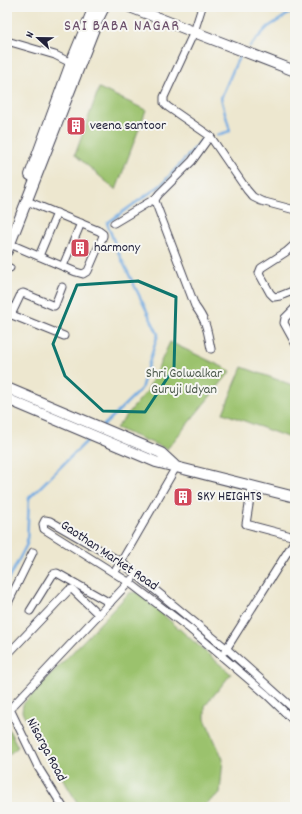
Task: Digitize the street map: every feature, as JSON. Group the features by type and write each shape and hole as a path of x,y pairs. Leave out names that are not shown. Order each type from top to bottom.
{"street":[{"path":"8,243 72,63 94,7"},
{"path":"8,243 27,201 97,21 104,7"},
{"path":"130,7 295,71"},
{"path":"202,7 194,32 164,97 164,103 210,136 253,197 261,201 295,210"},
{"path":"7,41 55,55 72,63"},
{"path":"114,223 156,198 192,161 210,136"},
{"path":"156,198 155,201 157,207 195,306 207,325 211,349"},
{"path":"8,243 80,273 83,274 88,271 103,234 81,223 27,201"},
{"path":"39,256 57,213"},
{"path":"63,266 81,223"},
{"path":"295,244 286,252 261,268 259,273 270,293 274,297 295,290"},
{"path":"62,287 54,306 23,293 9,314 64,336"},
{"path":"295,308 285,318 284,323 295,343"},
{"path":"7,388 79,425"},
{"path":"7,399 103,435 156,462 295,497"},
{"path":"114,573 176,467"},
{"path":"252,486 246,524 295,537"},
{"name":"Gaothan Market Road","path":"294,718 190,629 130,583 44,529 43,524 45,520 50,521 121,562 227,648 295,710"},
{"path":"222,656 295,540"},
{"path":"7,605 33,552"},
{"path":"30,611 53,574 57,573 110,603"},
{"path":"8,709 130,583 136,574"},
{"path":"7,655 72,589 99,615"},
{"path":"255,684 260,678"},
{"name":"Nisarga Road","path":"8,709 38,767 63,807"}],"highlighted area":[{"path":"138,281 176,297 174,368 145,412 103,411 65,376 53,344 77,285"}],"green space":[{"path":"99,88 146,110 116,190 75,155"},
{"name":"Shri Golwalkar Guruji Udyan","path":"170,342 231,371 167,449 116,428 147,391"},
{"path":"242,367 295,386 295,440 223,413"},
{"path":"137,592 231,674 205,706 205,719 223,759 220,793 202,807 80,807 22,712 23,704 129,593"},
{"path":"7,726 18,747 7,756"}],"waterway":[{"path":"250,46 268,27 295,10"},
{"path":"217,135 230,131 221,98 240,57"},
{"path":"103,426 141,389 158,334 118,252 107,223 161,185 204,139"},
{"path":"7,582 27,544 29,498 91,437"}],"place":[{"name":"veena santoor","path":"76,126"},
{"name":"harmony","path":"80,248"},
{"name":"SKY HEIGHTS","path":"183,497"}],"district":[{"name":"SAI BABA NAGAR","path":"122,26"}]}
